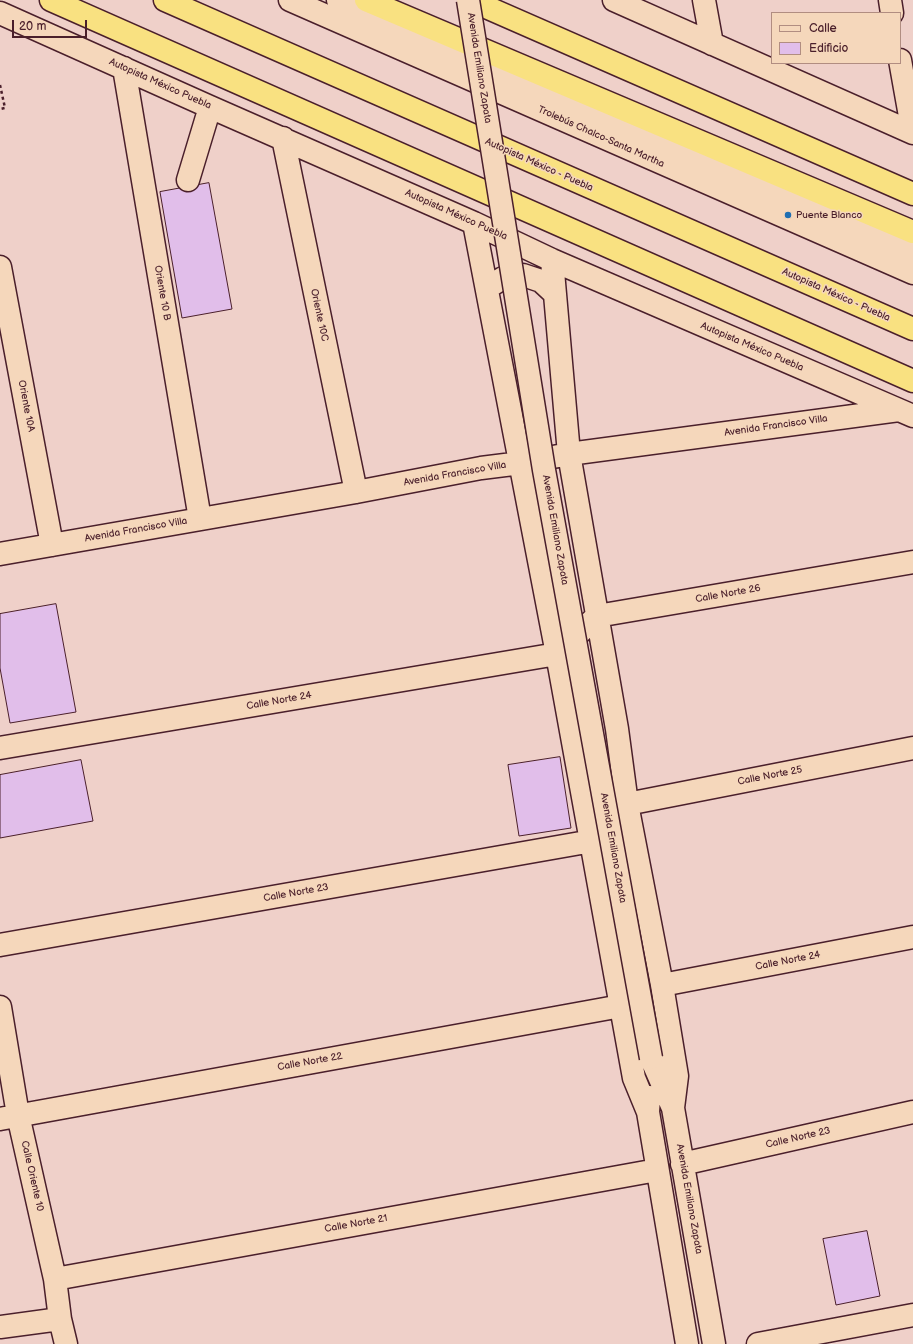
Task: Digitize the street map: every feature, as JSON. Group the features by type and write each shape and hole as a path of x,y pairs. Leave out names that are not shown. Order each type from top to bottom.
{"highway":[{"path":"51,0 913,381"},
{"name":"Autopista México - Puebla","path":"165,0 913,329"},
{"path":"366,0 913,232"},
{"path":"469,0 913,194"}],"street":[{"name":"Trolebús Chalco-Santa Martha","path":"290,0 913,273"},
{"path":"338,0 913,251"},
{"name":"Avenida Emiliano Zapata","path":"469,0 544,470 651,1058 673,1108 714,1344"},
{"path":"614,0 913,133"},
{"path":"704,0 712,44"},
{"path":"890,0 892,12"},
{"name":"Autopista México Puebla","path":"0,12 210,107 474,223 552,260 908,411"},
{"path":"901,64 913,133"},
{"name":"Oriente 10 B","path":"124,68 200,519"},
{"path":"188,180 210,107"},
{"name":"Oriente 10C","path":"283,138 356,492"},
{"path":"474,223 592,841 634,1078 648,1112"},
{"path":"552,260 569,454 617,729 627,804 662,985 677,1076 673,1108"},
{"name":"Oriente 10A","path":"0,267 52,545"},
{"path":"487,288 504,278 523,275 541,281 555,294"},
{"name":"Avenida Francisco Villa","path":"0,554 356,492 480,468 521,463 569,454 908,411"},
{"name":"Calle Norte 26","path":"597,616 913,562"},
{"path":"557,654 597,616"},
{"name":"Calle Norte 24","path":"0,748 557,654"},
{"name":"Calle Norte 25","path":"627,804 913,748"},
{"name":"Calle Norte 23","path":"0,945 592,841"},
{"name":"Calle Norte 24","path":"662,985 913,937"},
{"name":"Calle Norte 22","path":"9,1117 621,1006"},
{"name":"Calle Oriente 10","path":"0,1007 9,1117 55,1278 60,1319 66,1344"},
{"name":"Avenida Emiliano Zapata","path":"651,1058 648,1112 687,1344"},
{"name":"Calle Norte 23","path":"682,1164 913,1112"},
{"name":"Calle Norte 21","path":"55,1278 657,1170"},
{"path":"758,1344 913,1315"},
{"path":"0,1327 60,1319"}],"path":[{"path":"0,86 5,108 0,109"}],"building":[{"path":"209,183 232,309 182,318 160,192"},
{"path":"56,604 76,712 10,723 0,668 0,614"},
{"path":"560,757 571,828 519,836 508,765"},
{"path":"81,760 93,821 0,838 0,775"},
{"path":"867,1231 880,1296 836,1305 823,1239"}],"place":[{"name":"Puente Blanco","path":"788,215"}]}
